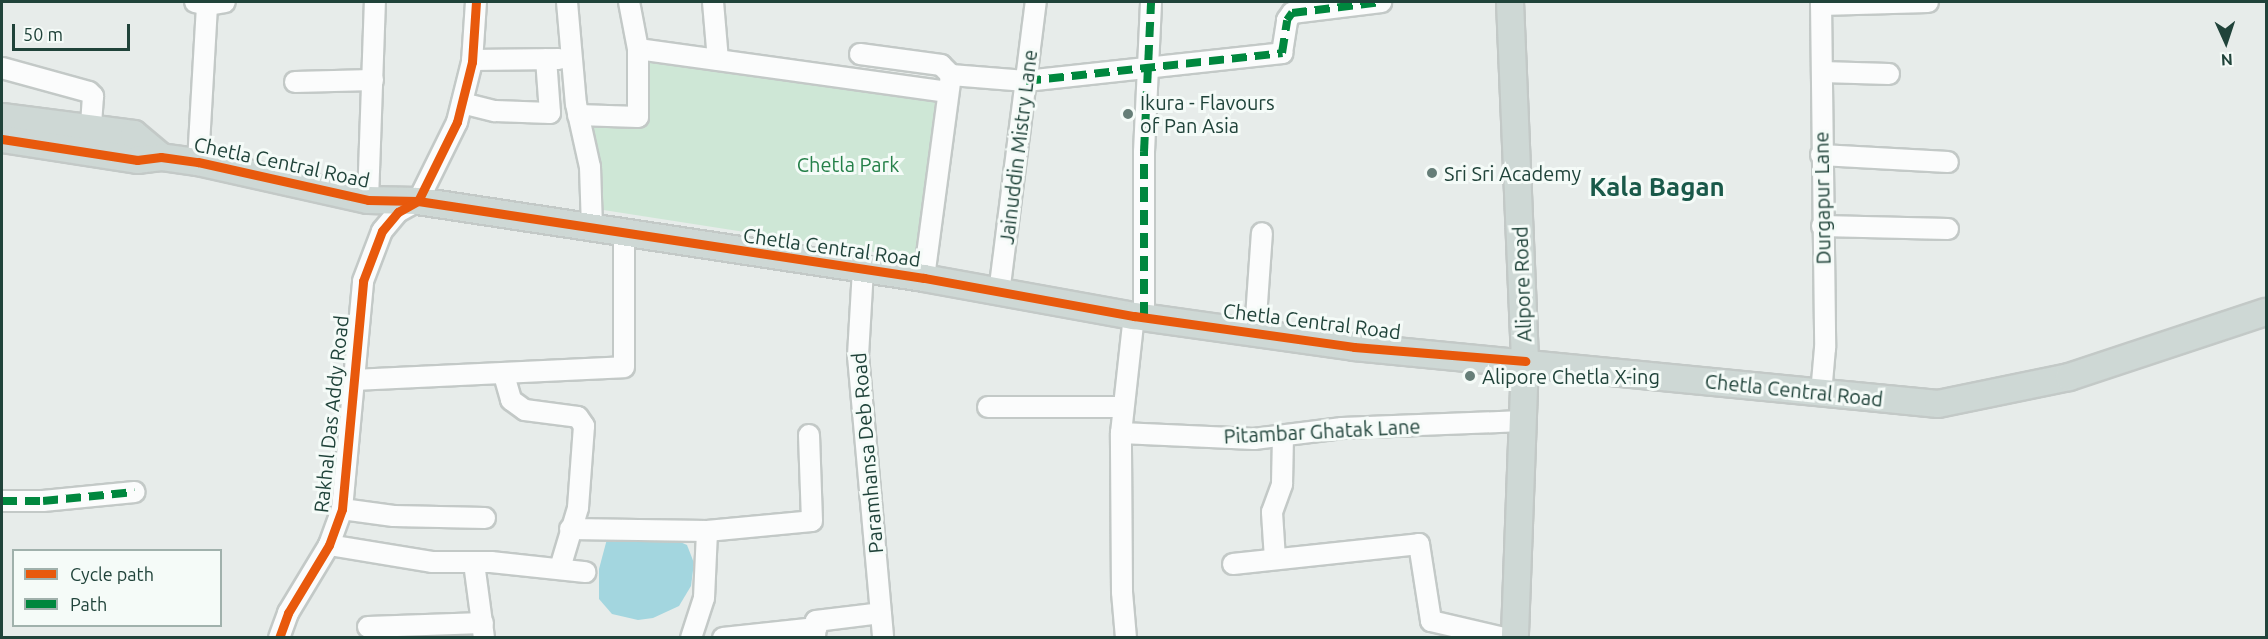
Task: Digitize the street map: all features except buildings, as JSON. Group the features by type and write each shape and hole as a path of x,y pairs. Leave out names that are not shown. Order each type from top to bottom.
{"main road":[{"name":"Alipore Road","path":"1510,2 1525,361 1515,638"},
{"path":"2,117 134,134 149,158"},
{"name":"Chetla Central Road","path":"2,139 198,162 368,200 418,201 624,235 924,278 1139,316 1354,347 1525,361 1821,394 1950,404 2069,377 2266,312"}],"street":[{"path":"368,200 375,2"},
{"path":"418,201 457,122 472,60 476,2"},
{"path":"567,2 578,115 590,167 592,228"},
{"path":"578,115 638,117 638,49 629,2"},
{"path":"713,2 718,60"},
{"name":"Jainuddin Mistry Lane","path":"999,293 1036,2"},
{"path":"1126,638 1122,592 1121,433 1139,316 1151,2"},
{"path":"638,49 718,60 948,83 1026,81 1282,53 1287,20 1292,13 1381,2"},
{"path":"1821,3 1928,2"},
{"path":"198,162 208,44 209,3"},
{"name":"Durgapur Lane","path":"1821,3 1825,348 1821,394"},
{"path":"860,54 941,65 948,83 924,278"},
{"path":"472,60 574,58"},
{"path":"462,103 495,111 550,113 546,59"},
{"path":"2,68 89,92 93,96 91,128"},
{"path":"1822,72 1889,74"},
{"path":"295,82 372,80"},
{"path":"1821,154 1948,162"},
{"name":"Rakhal Das Addy Road","path":"279,638 288,613 329,545 342,509 363,281 382,231 398,212 418,201"},
{"path":"1822,226 1948,229"},
{"path":"1255,332 1262,233"},
{"path":"353,380 504,375 624,367 624,235"},
{"name":"Paramhansa Deb Road","path":"863,269 858,356 884,638"},
{"path":"504,375 511,400 525,410 578,417 584,426 578,508 560,568"},
{"path":"988,406 1124,407"},
{"name":"Pitambar Ghatak Lane","path":"1121,433 1254,439 1342,429 1522,421"},
{"path":"570,529 707,531 812,521 809,435"},
{"path":"1275,559 1272,512 1282,484 1283,436"},
{"path":"2,501 44,501 135,492"},
{"path":"342,509 394,516 485,518"},
{"path":"692,638 704,598 707,531"},
{"path":"1233,564 1419,544 1431,621 1504,638"},
{"path":"329,545 432,562 474,562 585,572"},
{"path":"368,627 484,630 474,562"},
{"path":"723,638 815,633 816,621 881,613"}],"green space":[{"name":"Chetla Park","path":"641,55 941,94 926,260 597,209 585,124 646,123"}],"water":[{"path":"627,532 660,533 687,545 694,563 691,586 679,606 653,618 638,620 612,614 599,599 599,569 607,539"}],"marked path":[{"path":"1144,317 1144,152 1151,2"},
{"path":"1026,81 1282,53 1287,20 1292,13 1381,2"},
{"path":"2,501 43,501 135,492"}],"cycle path":[{"path":"418,201 457,122 472,62 476,2"},
{"path":"2,139 137,160 161,157 198,162 368,200 418,201 924,278 1134,316 1354,347 1525,361"},
{"path":"279,638 288,613 329,545 342,509 363,281 382,231 398,212 418,201"}],"place":[{"name":"Ikura - Flavours of Pan Asia","path":"1128,114"},
{"name":"Sri Sri Academy","path":"1432,173"},
{"name":"Alipore Chetla X-ing","path":"1470,376"}],"district":[{"name":"Kala Bagan","path":"1657,187"}]}
